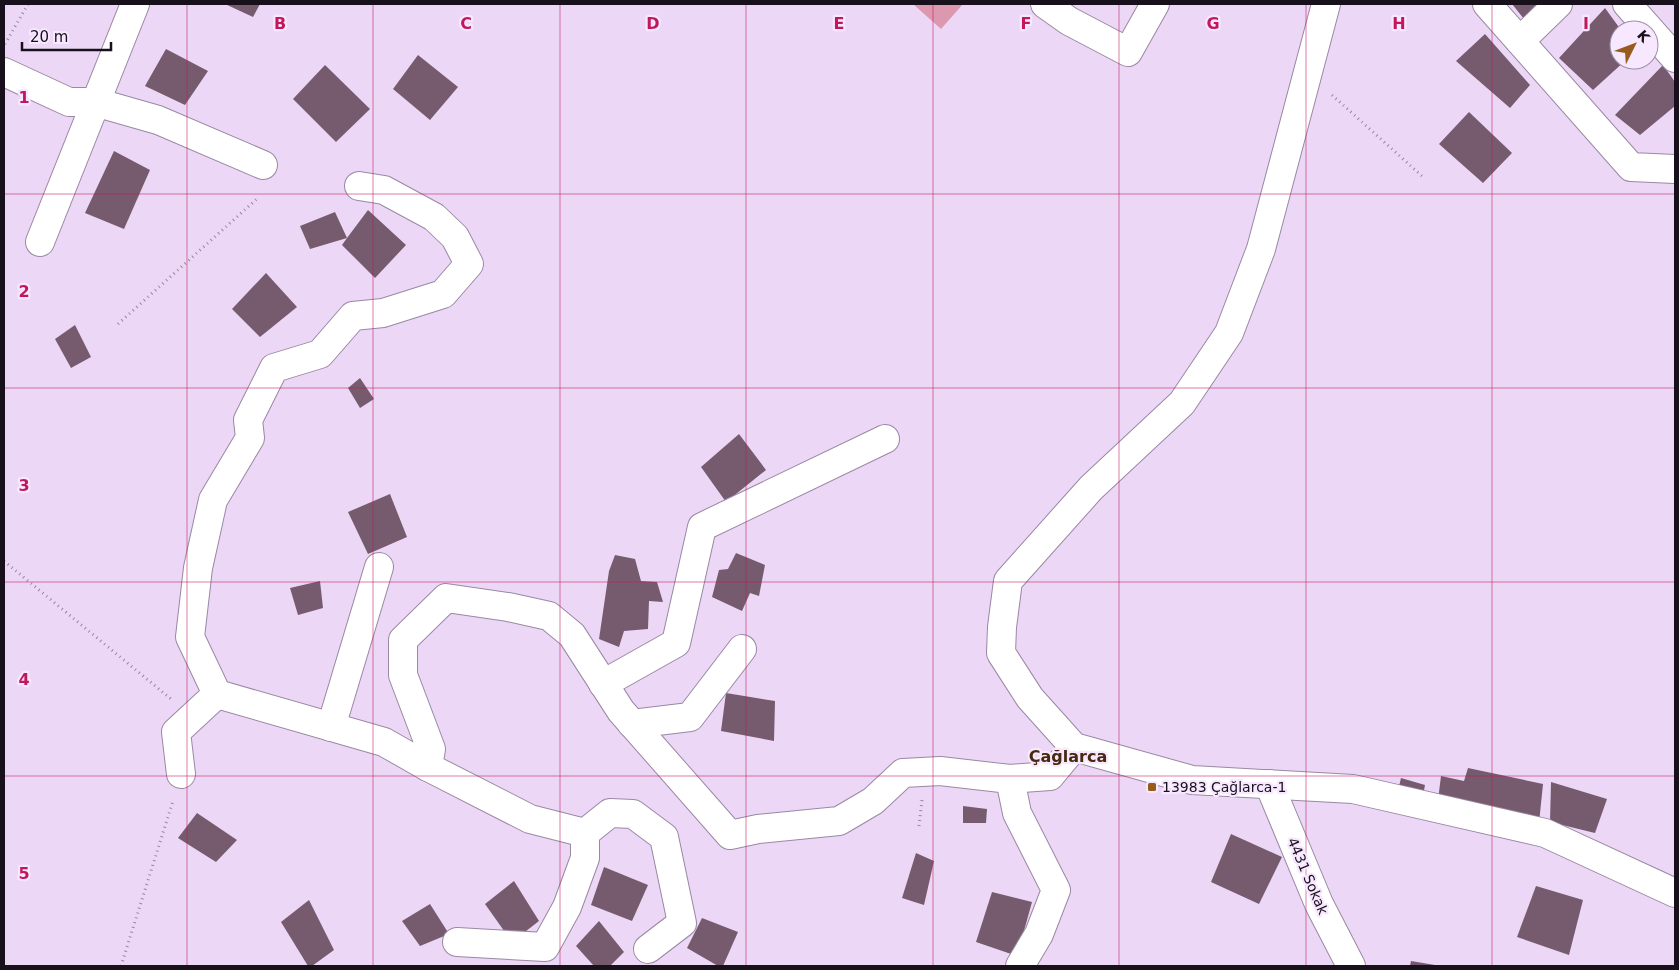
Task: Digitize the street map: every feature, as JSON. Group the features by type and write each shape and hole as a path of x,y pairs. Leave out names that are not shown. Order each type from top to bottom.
{"street":[{"path":"40,242 135,4"},
{"path":"1045,4 1069,21 1128,52 1155,4"},
{"path":"1326,4 1261,249 1229,333 1182,403 1091,488 1008,581 1002,627 1001,653 1030,698 1074,747 1192,780 1353,789 1544,833 1675,893"},
{"path":"1487,4 1631,168 1675,169"},
{"path":"1520,41 1558,4"},
{"path":"1627,4 1675,58"},
{"path":"4,72 69,102 95,102 158,120 263,165"},
{"path":"359,186 384,190 434,217 455,237 469,264 442,294 383,313 353,316 320,354 274,368 248,420 250,438 213,500 198,568 190,637 216,694 384,742 428,767 530,819 585,833"},
{"path":"603,684 676,643 702,527 885,439"},
{"path":"331,727 379,567"},
{"path":"428,767 431,749 403,676 403,640 446,598 508,607 549,616 572,636 621,711 730,835 758,829 839,821 873,801 903,773 940,771 1010,779 1050,776 1074,747"},
{"path":"632,724 690,717 742,649"},
{"path":"181,774 176,732 216,694"},
{"path":"1010,779 1017,813 1056,890 1039,934 1020,966"},
{"name":"4431 Sokak","path":"1269,784 1319,904 1351,966"},
{"path":"585,833 610,813 633,814 664,837 682,923 648,949"},
{"path":"457,942 545,947 567,906 586,858 585,833"}],"path":[{"path":"4,46 28,4"},
{"path":"1308,73 1423,177"},
{"path":"118,324 259,197"},
{"path":"4,561 192,717"},
{"path":"121,966 181,774"}],"shaded area":[{"path":"913,4 963,4 941,29"}],"building":[{"path":"225,4 260,4 253,17"},
{"path":"1512,4 1548,4 1528,24"},
{"path":"1605,8 1614,20 1609,20 1609,70 1615,70 1593,90 1559,58"},
{"path":"1485,34 1530,85 1510,108 1456,61"},
{"path":"166,49 208,71 185,105 145,86"},
{"path":"418,55 458,87 430,120 393,89"},
{"path":"325,65 370,109 336,142 293,99"},
{"path":"1663,65 1675,82 1675,106 1640,135 1615,115"},
{"path":"1469,112 1512,153 1483,183 1439,144"},
{"path":"114,151 150,170 124,229 85,213"},
{"path":"368,210 406,245 375,278 342,245"},
{"path":"335,212 347,238 310,249 300,226"},
{"path":"266,273 297,307 260,337 232,309"},
{"path":"75,325 91,357 71,368 55,339"},
{"path":"360,378 374,399 360,408 348,388"},
{"path":"739,434 766,470 726,502 701,467"},
{"path":"390,494 407,537 368,554 348,512"},
{"path":"736,553 765,565 759,596 750,593 742,611 712,597 719,570 728,569"},
{"path":"615,555 635,559 641,581 657,582 663,602 649,601 648,629 624,631 619,647 599,639 609,571"},
{"path":"320,581 323,608 298,615 290,588"},
{"path":"726,693 775,701 774,741 721,731"},
{"path":"1468,768 1543,784 1539,823 1438,800 1441,776 1464,781"},
{"path":"1401,778 1425,785 1422,801 1397,795"},
{"path":"1551,782 1607,799 1595,833 1550,822"},
{"path":"963,806 987,809 986,823 963,823"},
{"path":"197,813 237,840 216,862 178,838"},
{"path":"1231,834 1282,857 1259,904 1211,882"},
{"path":"916,853 934,861 924,905 902,898"},
{"path":"604,867 648,885 632,921 591,905"},
{"path":"514,881 539,921 512,942 485,904"},
{"path":"1536,886 1583,900 1569,955 1517,937"},
{"path":"992,892 1032,902 1017,956 976,942"},
{"path":"309,900 334,950 312,966 308,966 281,922"},
{"path":"430,904 449,934 420,946 402,921"},
{"path":"702,918 738,932 723,966 718,966 687,948"},
{"path":"599,921 624,952 610,966 594,966 576,946"},
{"path":"1411,961 1435,965 1435,966 1410,966"}],"place":[{"name":"13983 Çağlarca-1","path":"1152,787"}],"district":[{"name":"Çağlarca","path":"1068,756"}]}
